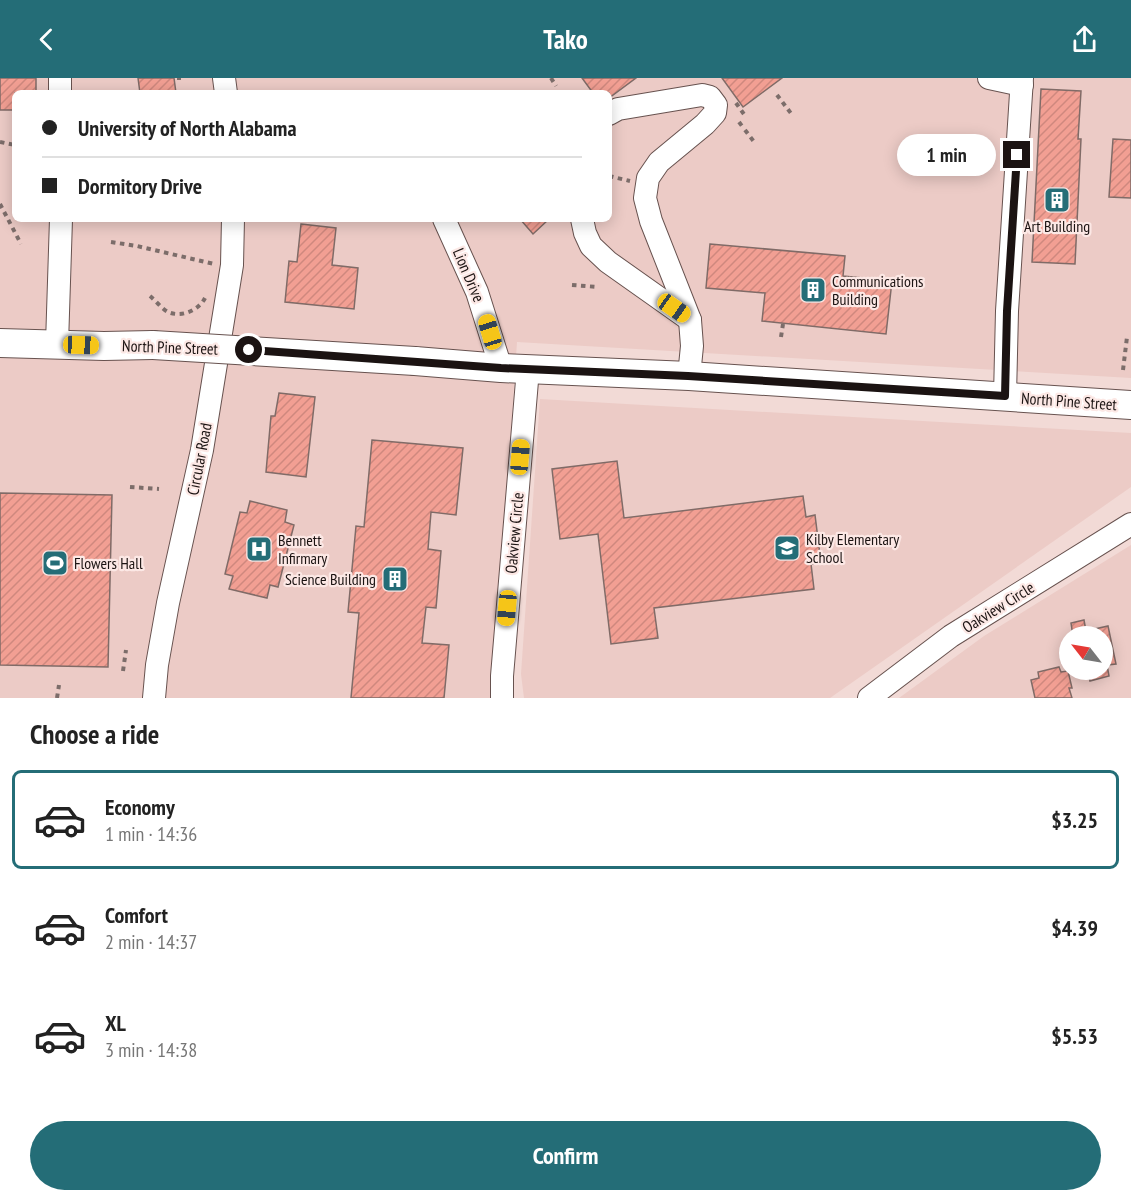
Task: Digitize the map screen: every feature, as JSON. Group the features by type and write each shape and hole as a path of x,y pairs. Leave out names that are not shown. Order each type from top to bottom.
{"main road":[{"name":"North Pine Street","path":"0,343 153,345 515,368 688,376 1131,405"}],"street":[{"path":"989,78 1022,82 1007,311 1005,396"},
{"path":"612,112 618,109 702,95 710,97 716,105 715,114 659,162 648,178 645,198 658,240 690,320 692,346 688,376"},
{"path":"57,345 61,222"},
{"name":"Circular Road","path":"154,698 157,665 168,603 206,427 232,265 233,222"},
{"name":"Lion Drive","path":"445,222 515,368"},
{"path":"583,222 591,246 608,262 690,320"},
{"name":"Oakview Circle","path":"502,698 515,368"},
{"name":"Oakview Circle","path":"869,698 951,636 1131,524"}],"path":[{"path":"551,78 556,87"},
{"path":"777,95 793,116"},
{"path":"745,130 755,143"},
{"path":"612,177 639,183"},
{"path":"0,204 21,244"},
{"path":"111,242 214,264"},
{"path":"572,285 598,287"},
{"path":"150,296 169,312 187,313 201,306 208,291"},
{"path":"781,337 783,324"},
{"path":"1123,370 1127,337"},
{"path":"130,487 159,489"},
{"path":"123,672 126,650"},
{"path":"57,698 59,684"}],"shaded area":[{"path":"0,78 1131,78 1131,378 517,342 493,698 0,698"},
{"name":"Kilby Elementary School","path":"540,399 1131,433 1131,487 830,698 524,698 521,674"},
{"path":"1131,545 1131,698 899,698 984,636"}],"building":[{"path":"0,78 36,78 36,90 12,90 12,110 0,110"},
{"path":"138,78 174,78 176,90 140,90"},
{"path":"582,78 636,78 612,96 612,90 591,90"},
{"path":"722,78 782,78 743,107"},
{"name":"Art Building","path":"1041,89 1081,91 1075,264 1032,262"},
{"path":"1113,139 1131,140 1131,198 1109,197"},
{"path":"523,222 546,222 533,234"},
{"path":"301,224 336,228 332,265 358,268 354,309 285,302 289,261 297,262"},
{"name":"Communications Building","path":"710,244 845,256 843,276 892,281 886,334 762,321 765,293 706,288"},
{"path":"279,393 315,397 306,477 266,472 271,416 275,416"},
{"name":"Science Building","path":"372,440 463,448 456,515 431,512 428,549 441,551 436,608 426,607 422,643 449,645 444,698 351,698 359,613 348,612 356,526 364,527"},
{"path":"617,461 624,518 803,496 806,517 815,515 821,563 811,564 814,589 654,608 658,638 611,644 598,534 560,539 552,469"},
{"name":"Flowers Hall","path":"0,493 112,495 108,667 0,665"},
{"name":"Bennett Infirmary","path":"250,501 287,510 285,522 294,525 278,587 270,585 267,598 229,589 233,576 225,574 240,512 247,513"},
{"path":"1084,620 1085,626 1071,626 1071,623"},
{"path":"1059,667 1059,680 1070,680 1072,688 1069,688 1072,698 1035,698 1031,680 1039,678 1038,672"}],"place":[{"name":"Art Building","path":"1057,200"},
{"name":"Communications Building","path":"813,290"},
{"name":"Kilby Elementary School","path":"787,548"},
{"name":"Bennett Infirmary","path":"259,549"},
{"name":"Flowers Hall","path":"55,563"},
{"name":"Science Building","path":"395,579"}],"route":[{"path":"249,350 501,368 688,376 1005,396 1007,311 1017,155"}]}
